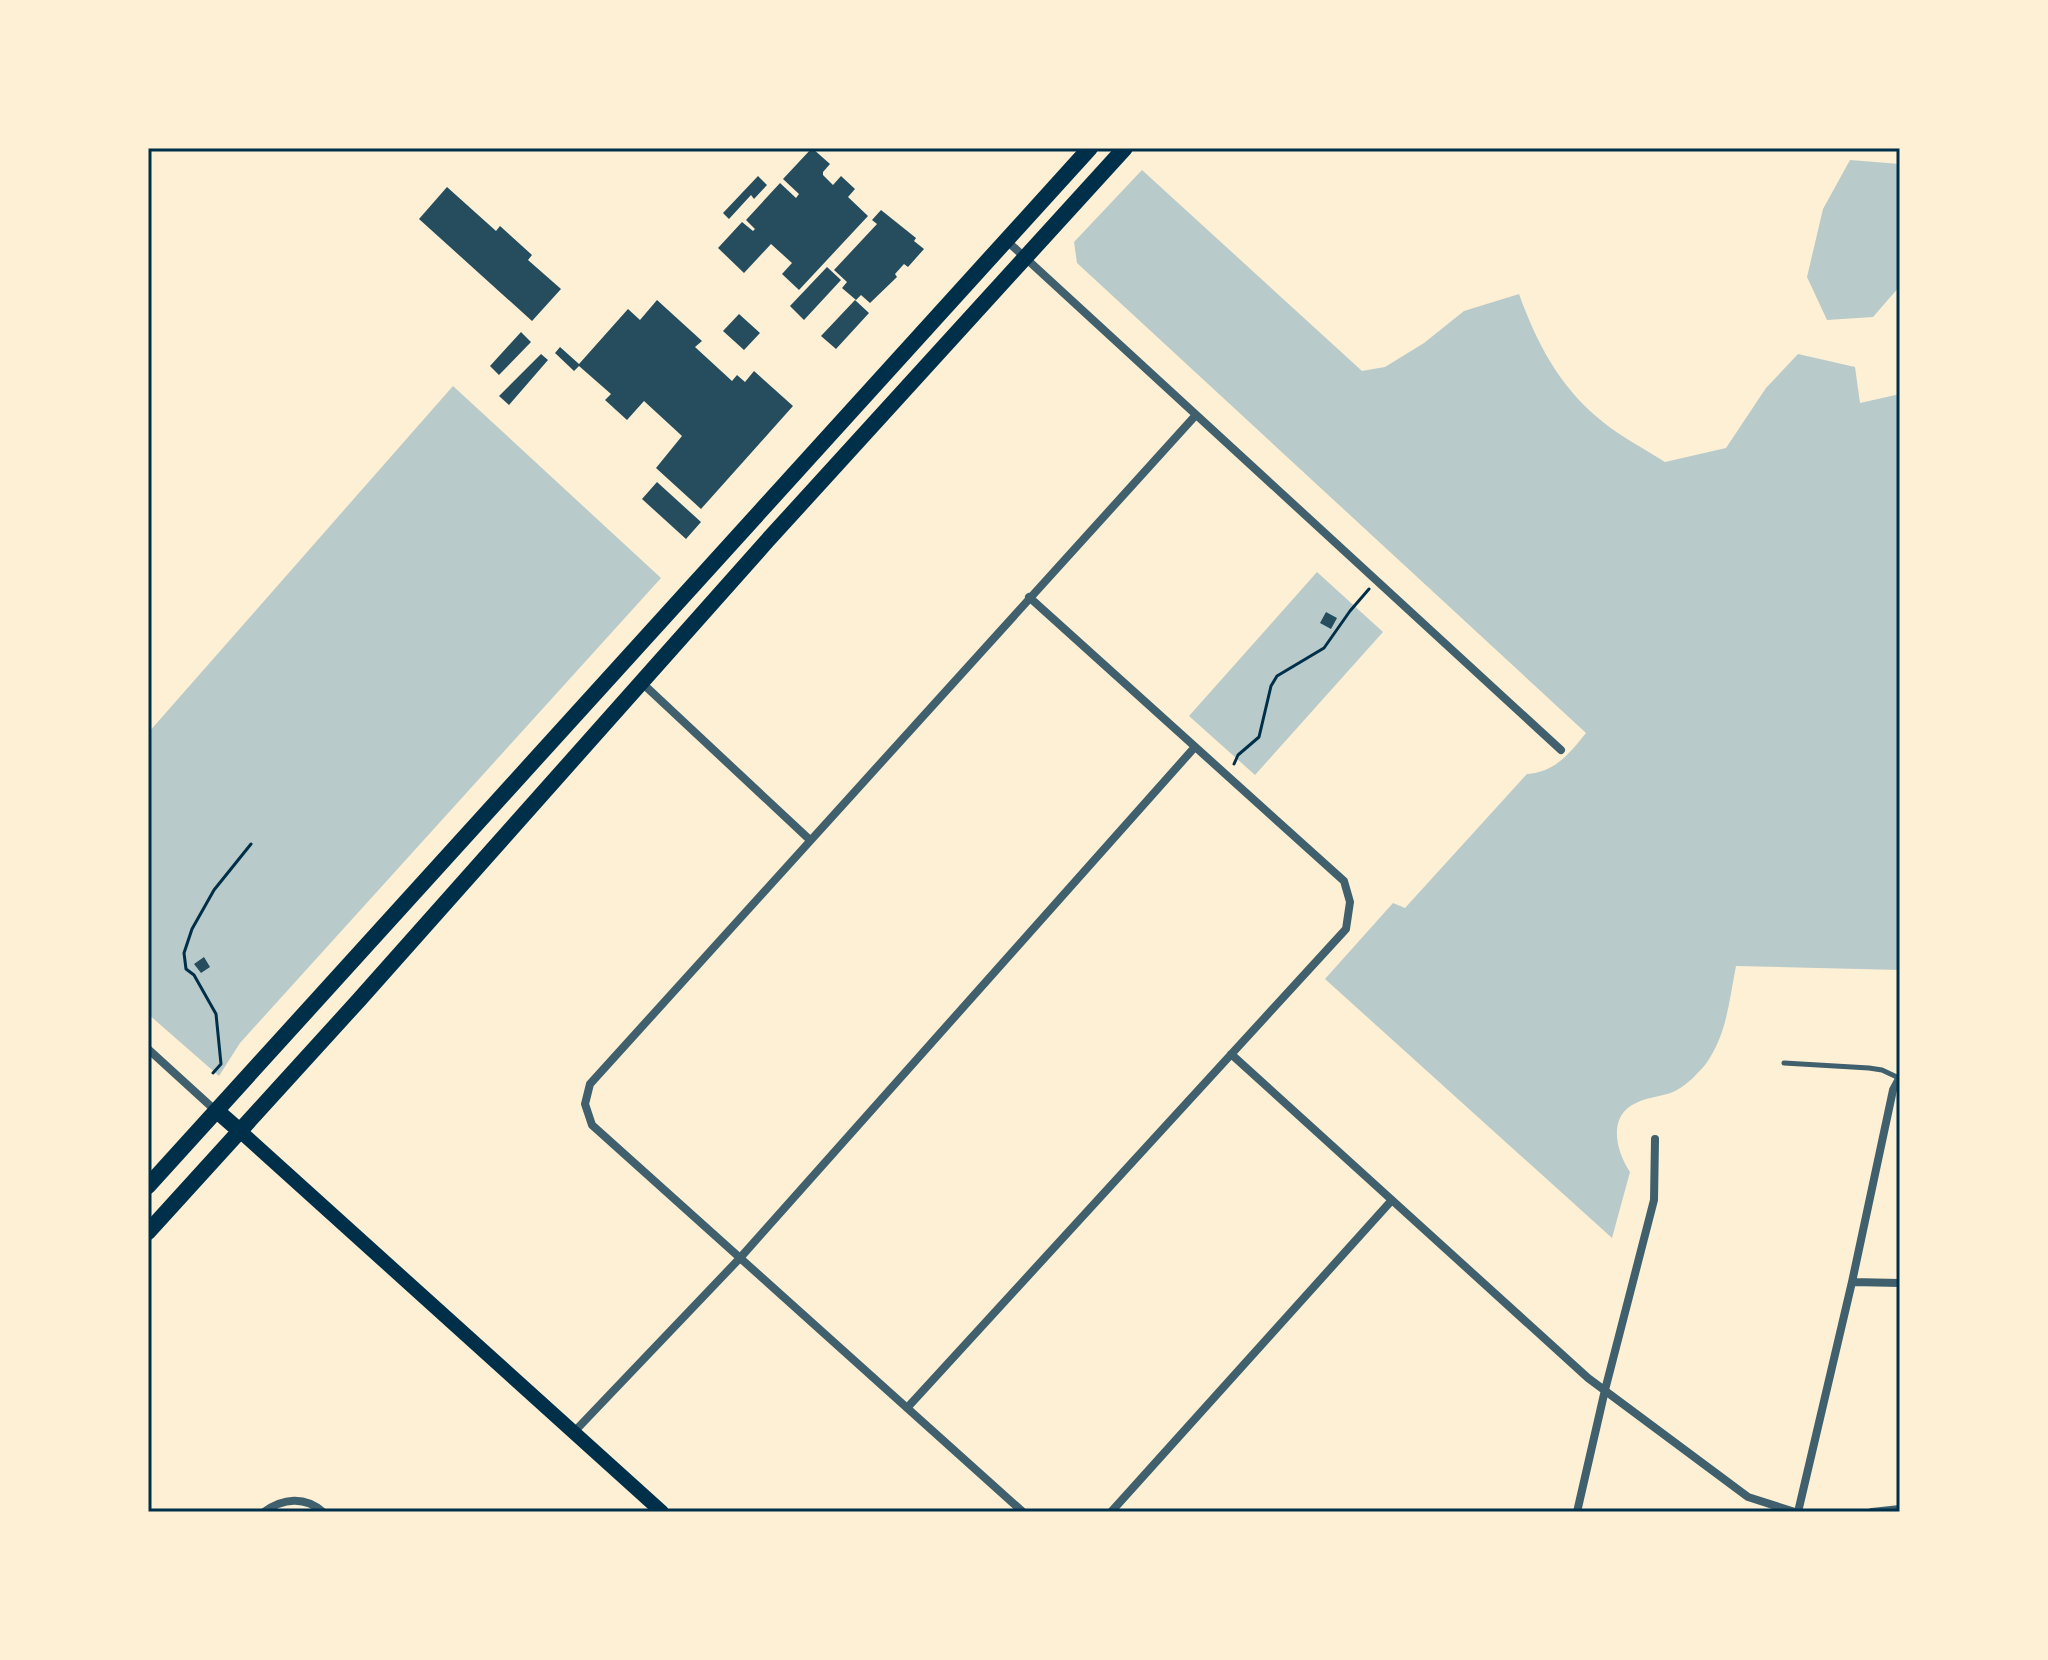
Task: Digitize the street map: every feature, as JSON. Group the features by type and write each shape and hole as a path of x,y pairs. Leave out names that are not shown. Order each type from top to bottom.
{"main road":[{"path":"148,1186 1090,148"},
{"path":"148,1232 1125,148"},
{"path":"217,1111 662,1512"}],"street":[{"path":"1007,241 1561,750"},
{"path":"1023,1512 592,1125 585,1104 590,1084 1195,416"},
{"path":"907,1408 1346,929 1350,902 1344,881 1029,597"},
{"path":"641,682 810,840"},
{"path":"574,1432 740,1258 1194,748"},
{"path":"148,1049 217,1111"},
{"path":"1231,1054 1605,1390 1748,1497 1796,1512 1852,1282 1893,1090 1899,1078"},
{"path":"1577,1512 1654,1200 1655,1139"},
{"path":"1111,1512 1392,1200"},
{"path":"1852,1282 1900,1283"},
{"path":"264,1512 290,1500 305,1501 323,1512"},
{"path":"1872,1512 1900,1509"}],"lane":[{"path":"1784,1063 1869,1068 1899,1078"}],"path":[{"path":"1228,779 1238,755 1259,737 1271,686 1277,676 1324,648 1377,580"},
{"path":"213,1073 221,1064 216,1014 201,986 186,969 184,953 192,929 214,890 251,844"},
{"path":"221,1064 228,1067"}],"shaded area":[{"path":"1850,160 1900,164 1900,286 1873,317 1827,320 1807,277 1823,209"},
{"path":"1142,170 1362,371 1385,367 1424,343 1464,311 1519,294 1542,348 1574,395 1610,427 1665,462 1726,448 1766,388 1798,354 1855,367 1860,403 1900,394 1900,970 1736,966 1723,1030 1705,1065 1681,1088 1636,1103 1621,1116 1618,1144 1630,1172 1612,1238 1325,979 1393,903 1405,908 1527,774 1553,766 1586,733 1077,263 1074,242"},
{"path":"453,386 661,578 240,1043 219,1076 148,1014 148,733"},
{"path":"1317,572 1383,632 1255,775 1189,716"}],"building":[{"path":"812,148 830,164 823,175 833,185 841,176 855,189 848,197 868,216 799,290 782,274 792,263 771,244 744,273 718,248 742,222 753,231 755,229 746,220 780,183 796,198 799,194 783,179"},
{"path":"758,176 767,185 754,199 751,195 729,219 723,213"},
{"path":"447,187 496,231 500,226 532,255 528,260 561,289 532,321 419,219"},
{"path":"881,210 916,238 914,241 924,249 908,267 904,264 895,274 897,277 870,303 861,295 856,300 842,288 847,282 834,270 877,224 872,220"},
{"path":"827,267 841,280 804,320 790,306"},
{"path":"657,300 702,341 695,347 732,381 737,375 745,382 754,371 793,406 701,509 656,468 682,436 644,401 627,420 605,400 611,394 579,366 574,371 555,353 560,347 579,364 628,309 640,320"},
{"path":"855,300 869,313 836,349 821,336"},
{"path":"739,314 760,333 744,350 723,331"},
{"path":"521,332 531,342 499,375 490,366"},
{"path":"541,354 548,360 509,405 499,396"},
{"path":"657,482 701,522 686,539 642,499"},
{"path":"1326,612 1337,618 1331,629 1320,623"},
{"path":"204,957 210,967 201,973 194,964"}]}
